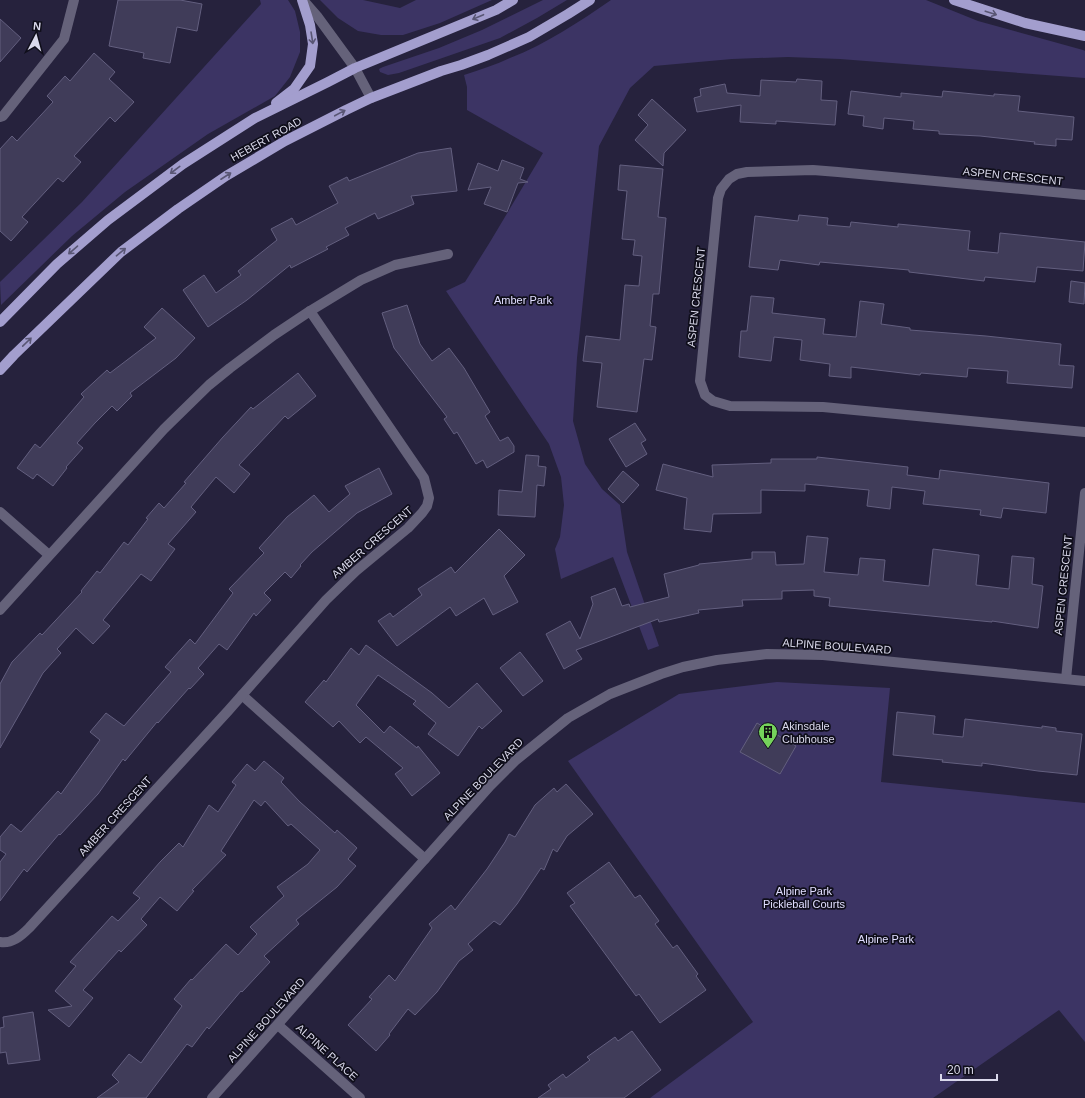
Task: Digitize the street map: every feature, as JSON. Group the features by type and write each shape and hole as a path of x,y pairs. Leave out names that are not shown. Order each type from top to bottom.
{"main road":[{"path":"255,118 294,89 310,66 313,44 310,25 303,0"},
{"name":"HEBERT ROAD","path":"0,322 57,264 108,220 183,164 255,118 355,68 496,10 513,0"},
{"name":"HEBERT ROAD","path":"0,370 121,252 178,209 226,176 284,141 346,110 371,98 441,71 475,60 529,37 590,0"},
{"path":"954,0 1025,23 1085,36"}],"street":[{"path":"0,117 3,116 64,39 74,0"},
{"path":"303,0 317,16 355,68 371,98"},
{"name":"ASPEN CRESCENT","path":"1085,196 832,172 757,171 737,174 725,183 718,198 700,381 705,395 713,401 730,406 823,406 1085,432"},
{"path":"0,610 164,428 204,389 249,354 310,311 361,280 394,265 448,254"},
{"name":"AMBER CRESCENT","path":"0,942 13,941 29,928 340,586 416,521 427,506 429,498 424,478 310,311"},
{"name":"ASPEN CRESCENT","path":"1066,680 1085,493"},
{"path":"0,512 49,555"},
{"name":"ALPINE BOULEVARD","path":"212,1098 425,859 516,760 563,721 610,694 655,676 683,667 717,660 767,654 823,655 1085,681"},
{"path":"242,695 425,859"},
{"name":"ALPINE PLACE","path":"278,1025 360,1098"}],"green space":[{"path":"260,0 288,0 295,11 300,32 300,52 290,77 275,96 208,134 125,192 72,236 1,305 0,282 82,202 261,4"},
{"path":"320,0 363,0 400,8 416,0 492,0 440,23 403,35 381,35 358,31 338,18"},
{"path":"543,0 567,0 500,38 399,73 388,75 380,72 379,69 383,67 439,48 482,30"},
{"name":"Amber Park","path":"611,0 926,0 978,21 1085,51 1085,78 840,59 788,57 732,59 654,66 630,88 599,146 577,358 573,421 585,464 602,489 620,505 627,552 659,646 648,650 613,557 561,579 555,549 560,537 564,505 561,477 549,444 446,291 465,282 543,153 467,110 467,87 464,75 499,63 536,46"},
{"name":"Alpine Park","path":"777,682 890,688 881,782 1085,803 1085,1042 1059,1010 933,1098 650,1098 753,1022 568,761 679,694"}],"building":[{"path":"118,0 180,0 202,4 197,31 177,27 170,63 143,58 144,53 109,46"},
{"path":"0,19 21,38 0,62"},
{"path":"94,53 115,72 109,79 134,102 115,122 110,117 74,156 81,162 63,182 58,178 22,217 28,222 11,241 0,231 0,149 12,136 17,141 53,102 47,96 65,76 70,81"},
{"path":"797,79 822,81 821,100 837,101 835,125 776,121 776,124 740,122 741,105 697,112 694,98 701,96 700,89 725,84 727,93 760,96 761,80 796,82"},
{"path":"851,91 901,97 901,93 942,97 943,91 994,96 994,94 1020,96 1018,111 1074,117 1072,140 1056,139 1056,146 1034,144 1035,142 980,136 939,134 939,131 913,129 914,121 884,118 883,129 863,126 864,116 848,114"},
{"path":"652,99 686,130 664,153 663,166 635,140 648,125 638,115"},
{"path":"451,148 457,191 411,196 414,204 378,219 375,213 345,228 349,235 326,247 328,249 291,268 290,265 247,300 208,327 183,290 204,275 216,293 241,275 238,271 277,240 271,229 292,218 296,225 338,203 329,186 347,177 349,181 418,153"},
{"path":"502,160 524,168 520,179 528,182 518,183 507,212 484,204 491,187 468,190 478,163 498,171"},
{"path":"620,165 663,169 658,217 666,218 659,294 653,294 650,326 656,327 652,360 644,359 637,412 597,407 602,363 583,361 586,336 620,340 625,285 639,286 642,256 633,255 635,240 622,239 627,191 618,190"},
{"path":"799,215 828,218 827,225 850,227 851,222 898,227 898,224 970,231 968,250 998,253 1000,233 1085,242 1083,271 1037,267 1035,282 985,277 984,281 909,272 909,270 820,262 819,265 780,260 778,270 749,267 755,216 798,221"},
{"path":"1071,281 1085,283 1084,304 1069,302"},
{"path":"751,296 774,298 772,313 825,319 823,334 856,337 860,301 884,304 881,324 910,328 910,330 1061,344 1059,365 1074,366 1072,388 1007,383 1008,371 968,368 967,377 921,373 920,375 851,367 851,378 829,376 830,364 800,360 802,340 774,337 771,361 739,357 741,331 747,331"},
{"path":"407,305 420,344 432,361 449,348 464,368 490,412 485,416 500,441 508,437 514,446 514,452 487,468 483,460 476,464 457,432 454,434 444,419 447,417 394,348 382,313"},
{"path":"162,308 195,338 176,358 130,393 132,396 117,411 112,406 95,423 77,443 83,448 66,467 67,468 53,486 37,474 33,479 17,468 35,444 40,448 84,397 81,394 107,370 110,373 156,338 144,327"},
{"path":"298,373 316,396 288,419 285,416 239,465 250,474 234,493 216,477 191,507 196,512 168,544 175,549 151,581 141,574 103,620 110,626 93,644 76,628 57,649 61,653 43,673 0,748 0,684 12,662 40,633 42,635 82,592 81,591 97,571 100,573 124,542 128,545 148,519 146,518 159,503 164,508 186,483 184,482 251,407 253,409"},
{"path":"635,423 646,440 641,443 647,454 626,467 609,439"},
{"path":"526,455 539,456 538,466 546,467 544,486 537,485 535,517 498,515 499,490 522,492"},
{"path":"817,457 908,467 907,475 939,479 940,470 1049,483 1046,513 1003,508 1001,518 980,515 981,510 923,504 925,491 892,487 890,509 867,506 869,490 805,484 805,491 761,490 761,513 713,514 711,532 684,529 687,498 656,490 663,464 713,477 712,465 771,463 771,459 817,459"},
{"path":"379,468 392,494 357,513 312,552 291,578 285,572 264,593 271,600 256,616 254,613 227,650 219,644 198,668 204,674 190,689 189,688 158,723 157,722 125,761 123,759 98,794 60,835 59,834 27,872 24,869 0,901 0,862 6,854 0,850 0,837 11,824 21,832 58,791 61,794 100,740 90,732 106,713 124,726 171,672 165,667 190,639 195,644 233,593 229,589 264,553 259,548 287,517 314,495 329,512 350,494 345,486"},
{"path":"623,471 639,485 623,503 608,489"},
{"path":"499,529 525,555 504,576 518,602 493,615 484,598 456,616 450,607 397,646 378,621 390,613 393,617 422,595 418,589 451,567 455,573"},
{"path":"807,536 828,538 824,572 858,575 860,558 885,560 883,581 929,586 933,549 979,555 976,585 1009,589 1012,556 1034,558 1032,584 1043,586 1038,628 992,621 829,606 830,598 814,596 814,590 782,591 782,599 742,600 743,606 698,610 699,613 659,622 658,619 576,650 582,659 564,669 546,634 570,621 580,639 593,604 591,597 615,588 622,606 629,604 630,607 669,597 664,574 699,564 752,559 752,552 775,552 776,565 804,564"},
{"path":"366,645 432,693 449,708 477,683 502,711 482,729 479,726 458,756 428,734 436,723 413,704 416,701 378,675 356,705 384,733 390,726 417,748 418,746 440,773 412,796 395,774 403,768 366,737 360,743 339,721 333,727 305,702 324,680 326,682 351,648 359,655"},
{"path":"520,652 543,681 523,696 500,668"},
{"path":"897,712 935,716 933,734 963,737 965,719 1042,728 1042,726 1056,728 1056,731 1082,734 1077,775 982,763 982,766 942,762 943,760 893,755"},
{"name":"Akinsdale Clubhouse","path":"757,723 796,746 780,774 740,752"},
{"path":"264,761 284,778 281,782 300,802 335,833 337,830 357,848 348,859 356,866 337,887 296,920 299,924 264,956 270,962 242,992 241,991 209,1029 207,1027 192,1047 187,1044 146,1098 97,1098 119,1082 112,1075 129,1054 141,1063 182,1006 174,999 191,979 192,980 226,944 238,955 257,934 250,927 284,896 277,887 308,864 320,850 291,824 288,826 265,801 261,806 254,800 221,851 226,855 192,890 194,891 177,911 160,897 141,919 147,925 121,952 119,950 83,990 93,998 69,1027 48,1010 72,1006 55,991 76,966 70,962 112,916 118,921 140,898 133,893 179,843 183,847 209,805 218,812 236,785 232,782 247,764 255,771"},
{"path":"566,784 593,814 567,836 557,852 553,849 544,870 541,868 517,904 500,925 494,921 468,944 473,950 459,961 437,992 415,1015 408,1009 389,1034 390,1035 376,1051 348,1025 372,999 369,997 389,975 395,981 432,928 429,924 451,905 455,910 487,869 509,834 515,837 535,805 554,788 557,792"},
{"path":"609,862 635,898 640,895 659,921 655,924 673,948 677,945 698,974 696,976 706,990 660,1023 639,994 636,996 570,906 575,903 567,893"},
{"path":"33,1012 40,1060 8,1064 6,1052 0,1053 0,1028 4,1027 3,1017"},
{"path":"632,1031 661,1070 624,1098 538,1098 551,1089 548,1085 563,1074 566,1078 590,1060 587,1057 615,1037 618,1041"}],"place":[{"name":"Akinsdale Clubhouse","path":"768,749"}],"park label":[{"name":"Alpine Park Pickleball Courts","path":"804,897"}]}
